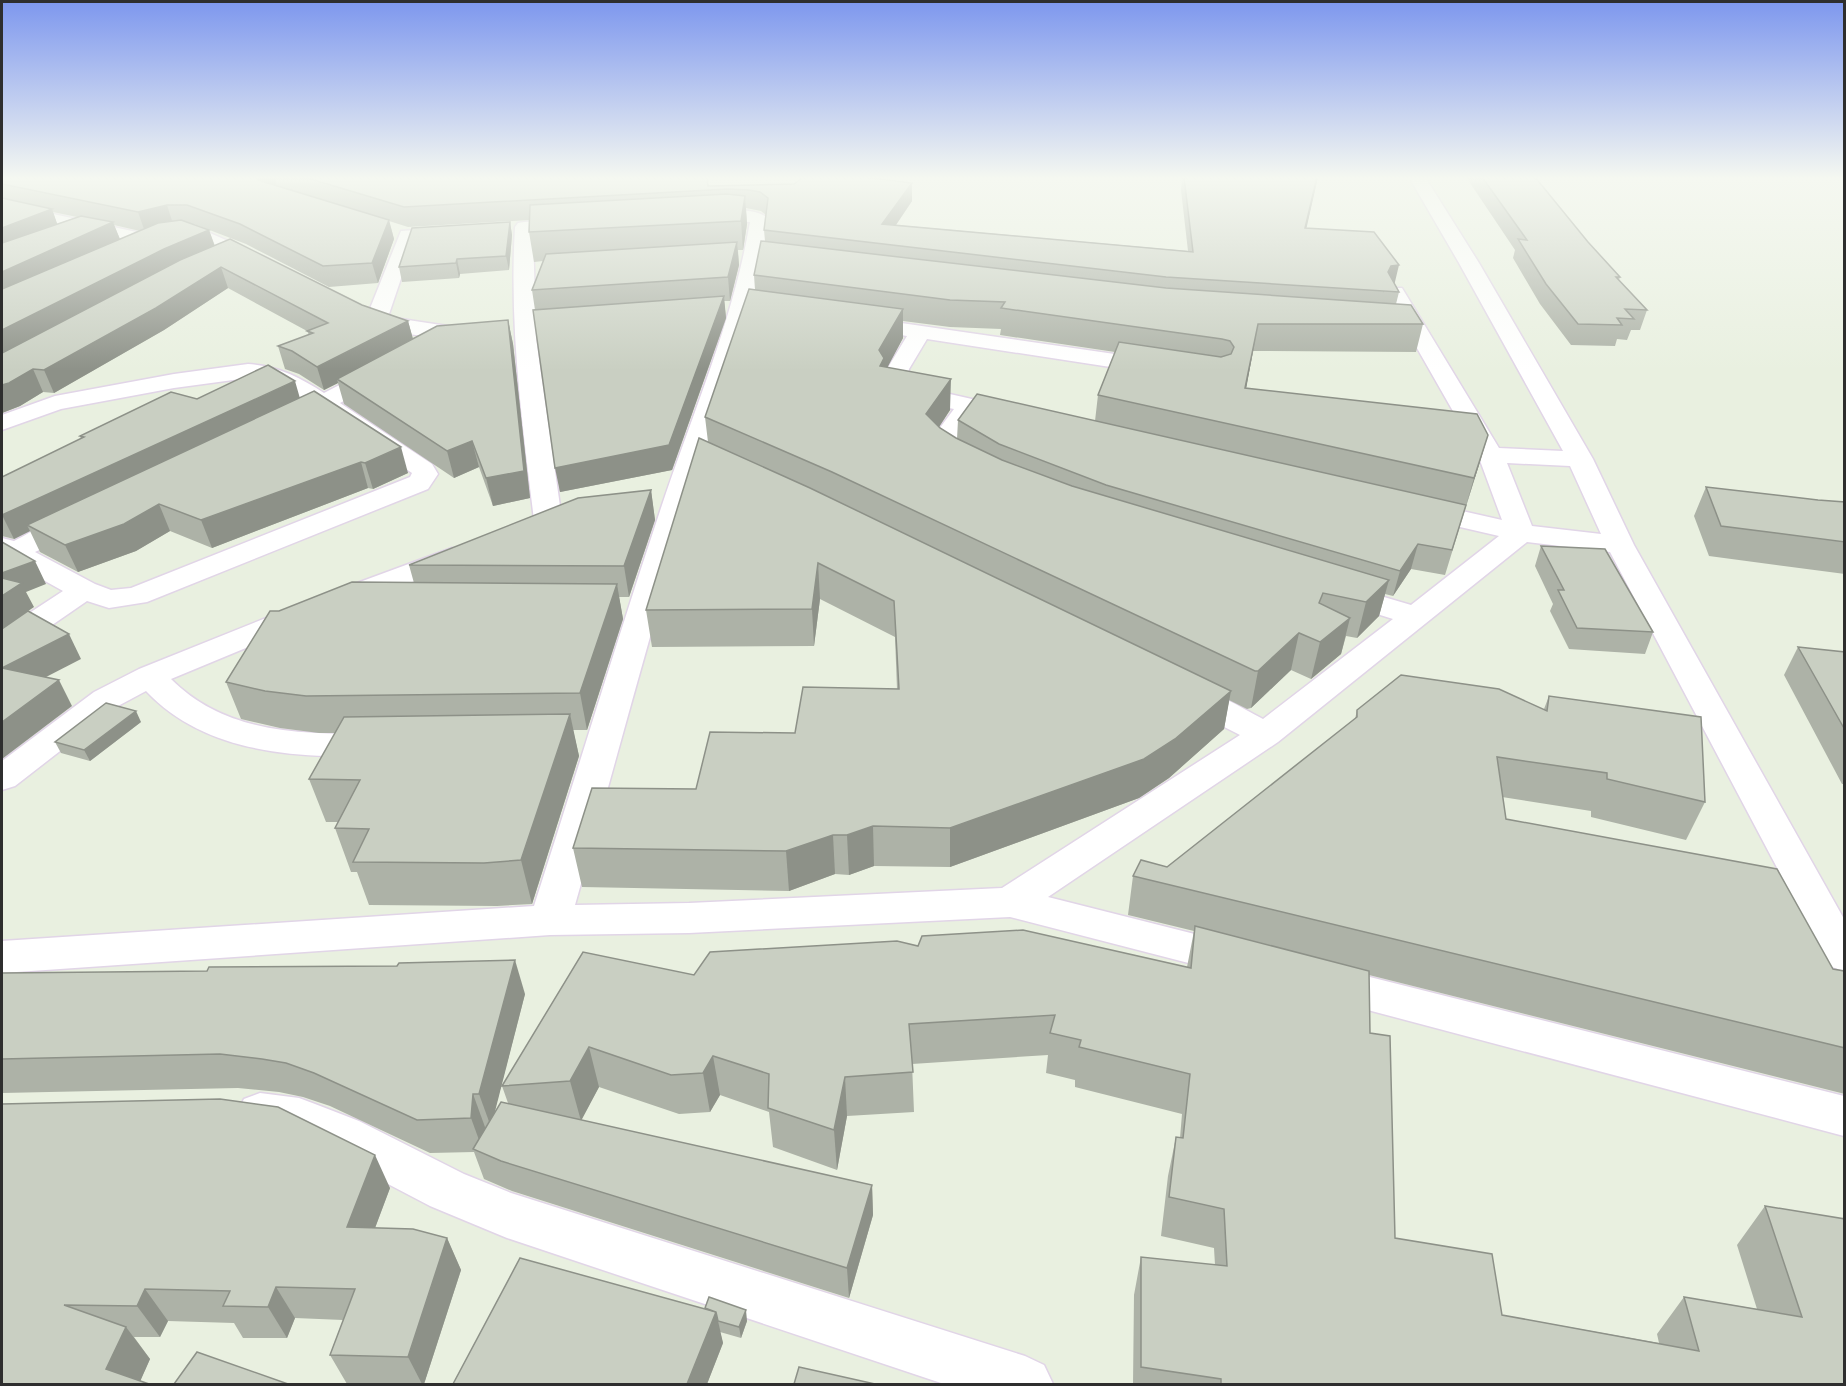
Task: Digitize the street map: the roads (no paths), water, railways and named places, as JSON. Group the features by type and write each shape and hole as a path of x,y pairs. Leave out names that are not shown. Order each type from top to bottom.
{"street":[{"path":"115,254 142,242"},
{"path":"217,242 280,272"},
{"path":"376,321 405,242"},
{"path":"523,242 521,271 523,325 549,522"},
{"path":"550,920 604,743 633,608 663,508 703,459 743,310 757,242"},
{"path":"1456,242 1580,459 1620,545 1845,955"},
{"path":"207,263 238,250"},
{"path":"521,271 544,269"},
{"path":"1395,292 1403,322 1491,455 1521,533"},
{"path":"344,305 376,321 453,333 476,330"},
{"path":"838,320 1176,370"},
{"path":"500,327 546,323"},
{"path":"921,331 898,369 895,385 912,392 1038,421"},
{"path":"427,348 453,333"},
{"path":"269,429 400,363"},
{"path":"2,423 55,403 174,381 248,371 267,372 290,381 423,469 424,479 419,483 136,596 109,599 84,590 8,548"},
{"path":"969,405 941,445 951,454 989,473"},
{"path":"1491,455 1580,459"},
{"path":"1395,504 1521,533 1620,545"},
{"path":"8,548 100,511"},
{"path":"1010,902 1266,734 1521,533"},
{"path":"2,778 106,699 150,676 322,606 484,545"},
{"path":"1316,585 1417,616"},
{"path":"2,645 84,590"},
{"path":"322,606 394,606"},
{"path":"150,676 164,693 201,720 241,734 290,744 402,745"},
{"path":"1160,682 1266,734"},
{"path":"568,744 604,743"},
{"path":"2,957 550,920 689,918 1010,902 1845,1116"},
{"path":"215,1110 238,1110 299,1118 342,1136 447,1190 507,1215 1025,1384"}]}
